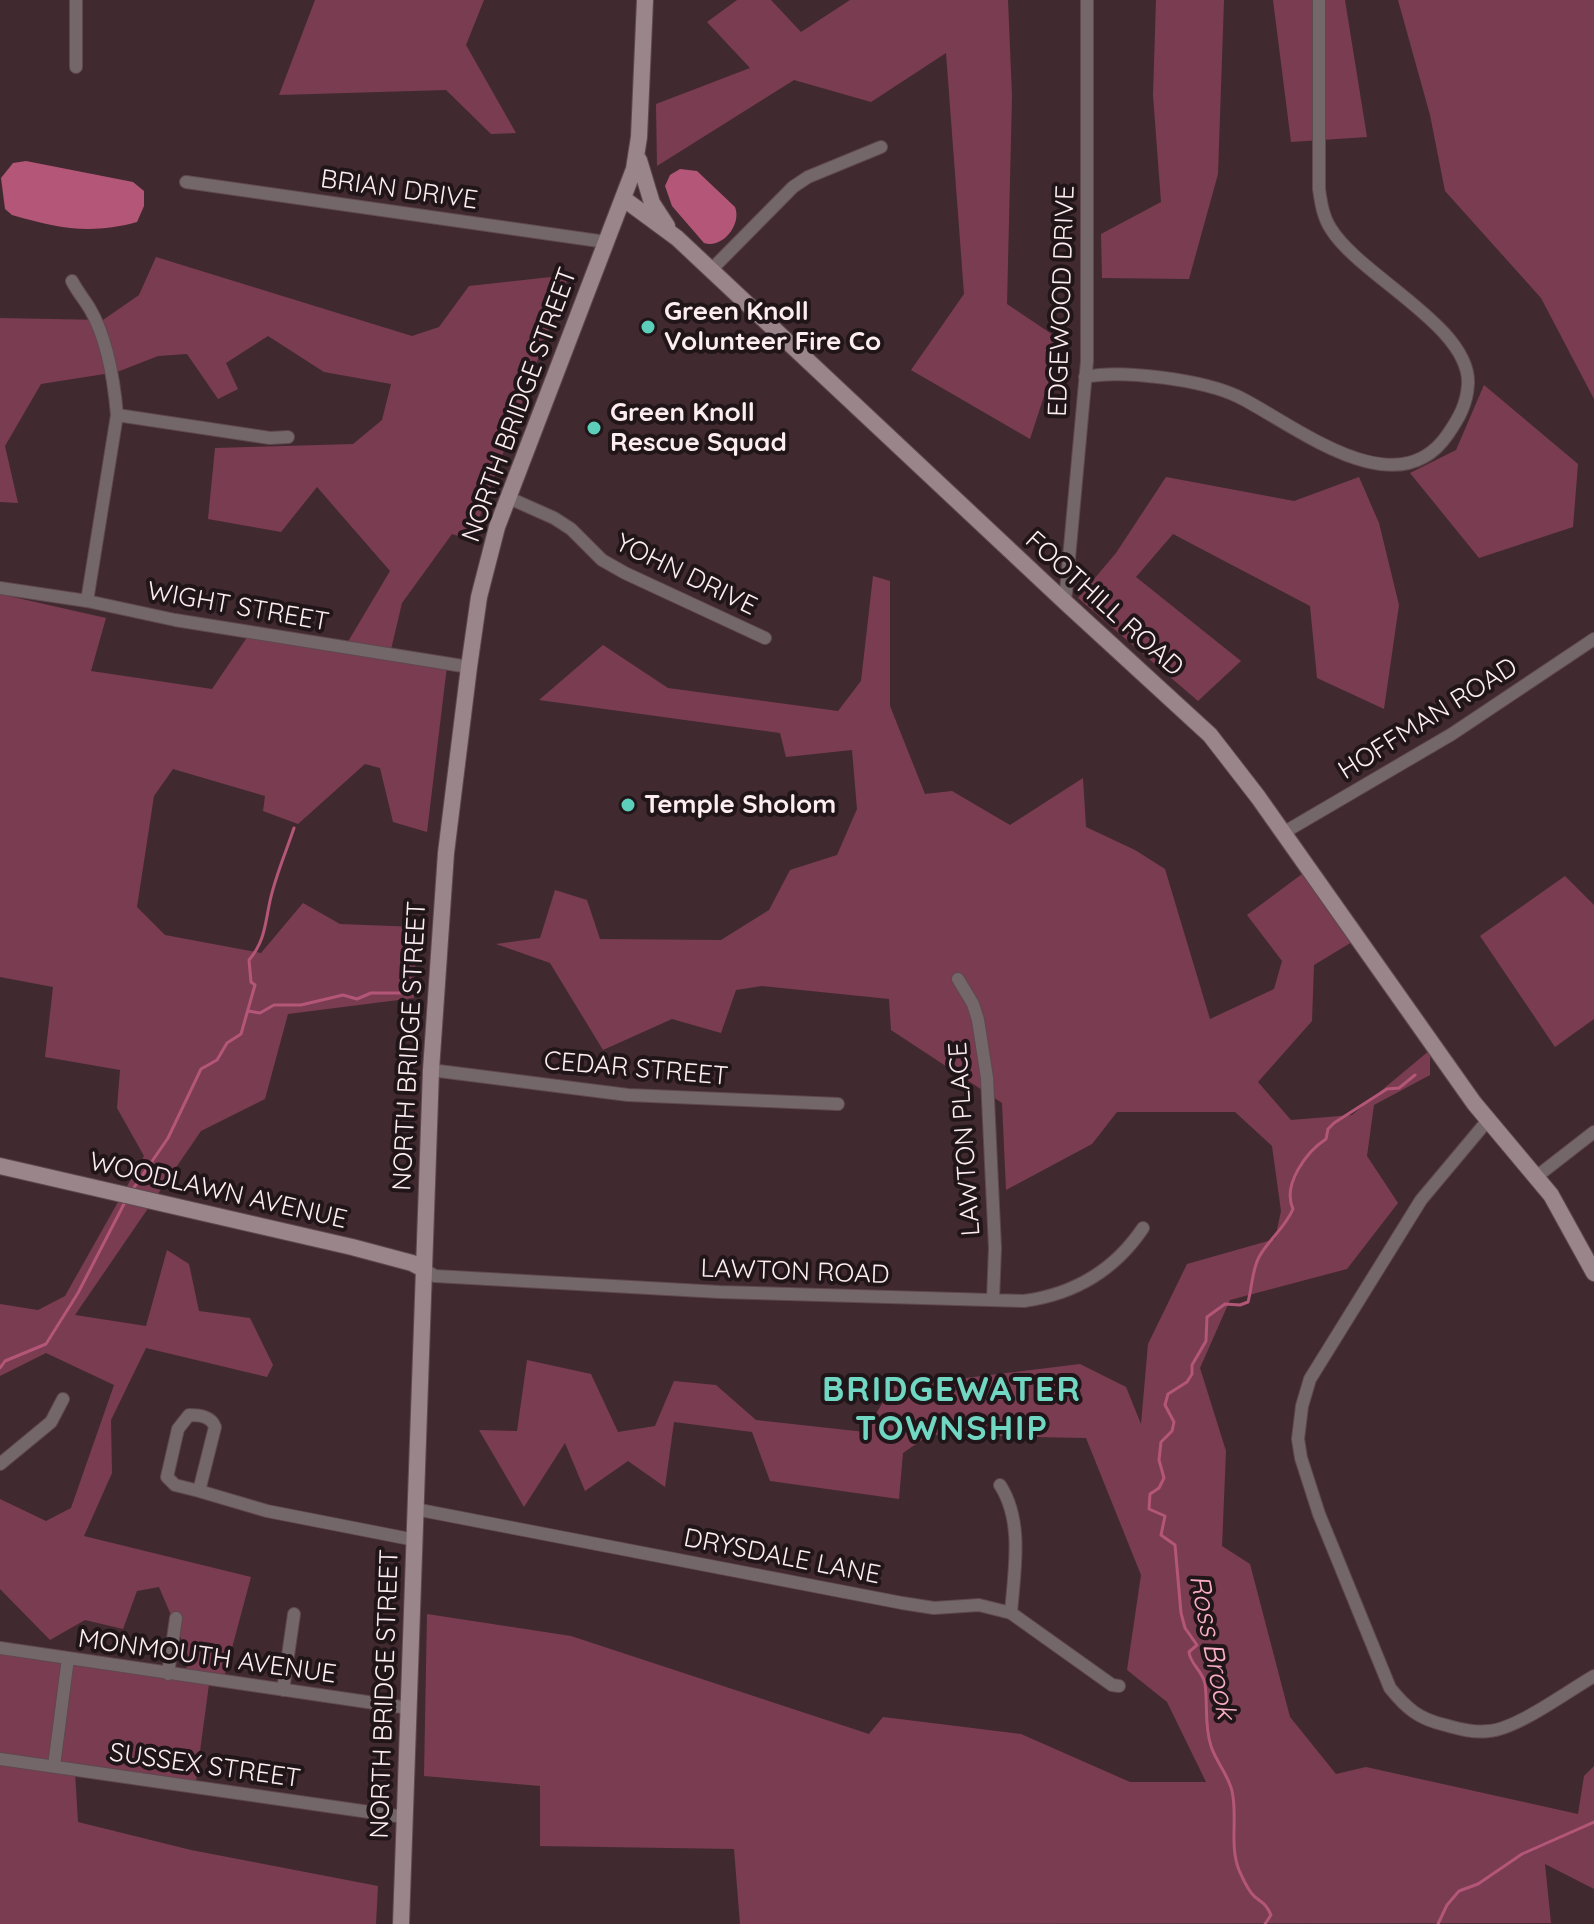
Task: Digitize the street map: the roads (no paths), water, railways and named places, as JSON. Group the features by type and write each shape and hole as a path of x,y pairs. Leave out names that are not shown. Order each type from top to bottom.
{"street":[{"path":"76,0 76,67"},
{"path":"624,199 637,154 645,0"},
{"name":"EDGEWOOD DRIVE","path":"1065,602 1085,377 1087,0"},
{"path":"1085,377 1143,375 1209,387 1239,397 1312,440 1380,463 1403,464 1425,458 1438,448 1456,422 1468,397 1468,377 1460,353 1435,325 1340,242 1325,217 1319,175 1319,0"},
{"path":"711,270 793,187 808,177 881,147"},
{"path":"637,154 652,203 677,238"},
{"name":"BRIAN DRIVE","path":"186,182 606,242"},
{"name":"FOOTHILL ROAD","path":"624,199 677,238 1210,735 1488,1120 1564,1215 1594,1273"},
{"name":"NORTH BRIDGE STREET","path":"401,1924 431,1070 446,853 469,667 487,561 624,199"},
{"path":"72,281 103,339 115,388 117,415 87,601"},
{"path":"117,415 270,438 288,437"},
{"name":"YOHN DRIVE","path":"509,498 571,529 610,566 765,638"},
{"name":"WIGHT STREET","path":"0,588 87,601 175,620 469,667"},
{"name":"HOFFMAN ROAD","path":"1283,833 1452,734 1594,639"},
{"name":"LAWTON PLACE","path":"958,979 973,1004 978,1020 987,1078 995,1248 993,1300"},
{"name":"CEDAR STREET","path":"431,1070 628,1095 838,1104"},
{"path":"1488,1120 1421,1200 1310,1379 1300,1417 1298,1439 1301,1458 1319,1514 1390,1688 1407,1709 1431,1721 1460,1729 1492,1731 1521,1719 1594,1676"},
{"path":"1536,1177 1594,1132"},
{"name":"WOODLAWN AVENUE","path":"0,1166 352,1247 412,1263 423,1269"},
{"name":"LAWTON ROAD","path":"423,1269 435,1276 645,1288 993,1300 1044,1298 1082,1285 1130,1247 1143,1228"},
{"path":"0,1464 51,1422 63,1399"},
{"path":"199,1491 215,1427 207,1418 189,1415 178,1429 166,1469 167,1477 175,1485 267,1511 415,1540"},
{"path":"1000,1485 1010,1506 1016,1546 1011,1613"},
{"name":"DRYSDALE LANE","path":"415,1509 902,1603 934,1608 979,1605 1011,1613 1112,1685 1119,1686"},
{"path":"283,1690 294,1614"},
{"path":"168,1674 176,1618"},
{"name":"MONMOUTH AVENUE","path":"0,1648 408,1708"},
{"path":"54,1766 68,1658"},
{"name":"SUSSEX STREET","path":"0,1759 404,1817"}],"waterway":[{"path":"133,1189 168,1138 201,1069 217,1060 227,1043 241,1034 255,985 251,982 249,960 261,939 275,883 294,828"},
{"path":"248,1011 260,1013 274,1005 301,1005 343,995 357,999 371,993 411,993"},
{"name":"Ross Brook","path":"1265,1924 1271,1915 1248,1888 1236,1860 1232,1791 1213,1752 1207,1723 1205,1684 1189,1652 1197,1645 1185,1628 1181,1613 1175,1545 1161,1535 1165,1516 1149,1509 1150,1494 1159,1488 1164,1478 1159,1460 1161,1442 1172,1431 1174,1422 1165,1405 1168,1394 1187,1382 1192,1374 1192,1365 1206,1341 1207,1317 1225,1304 1248,1302 1259,1257 1293,1209 1290,1200 1293,1180 1311,1152 1326,1139 1328,1129 1387,1089 1399,1088 1415,1075"},
{"path":"0,1368 5,1361 46,1344 78,1293 125,1202"},
{"path":"1438,1924 1447,1905 1459,1891 1478,1884 1522,1854 1594,1822"}],"place":[{"name":"Green Knoll Volunteer Fire Co","path":"648,327"},
{"name":"Green Knoll Rescue Squad","path":"594,428"},
{"name":"Temple Sholom","path":"628,805"}],"district":[{"name":"BRIDGEWATER TOWNSHIP","path":"952,1410"}]}
